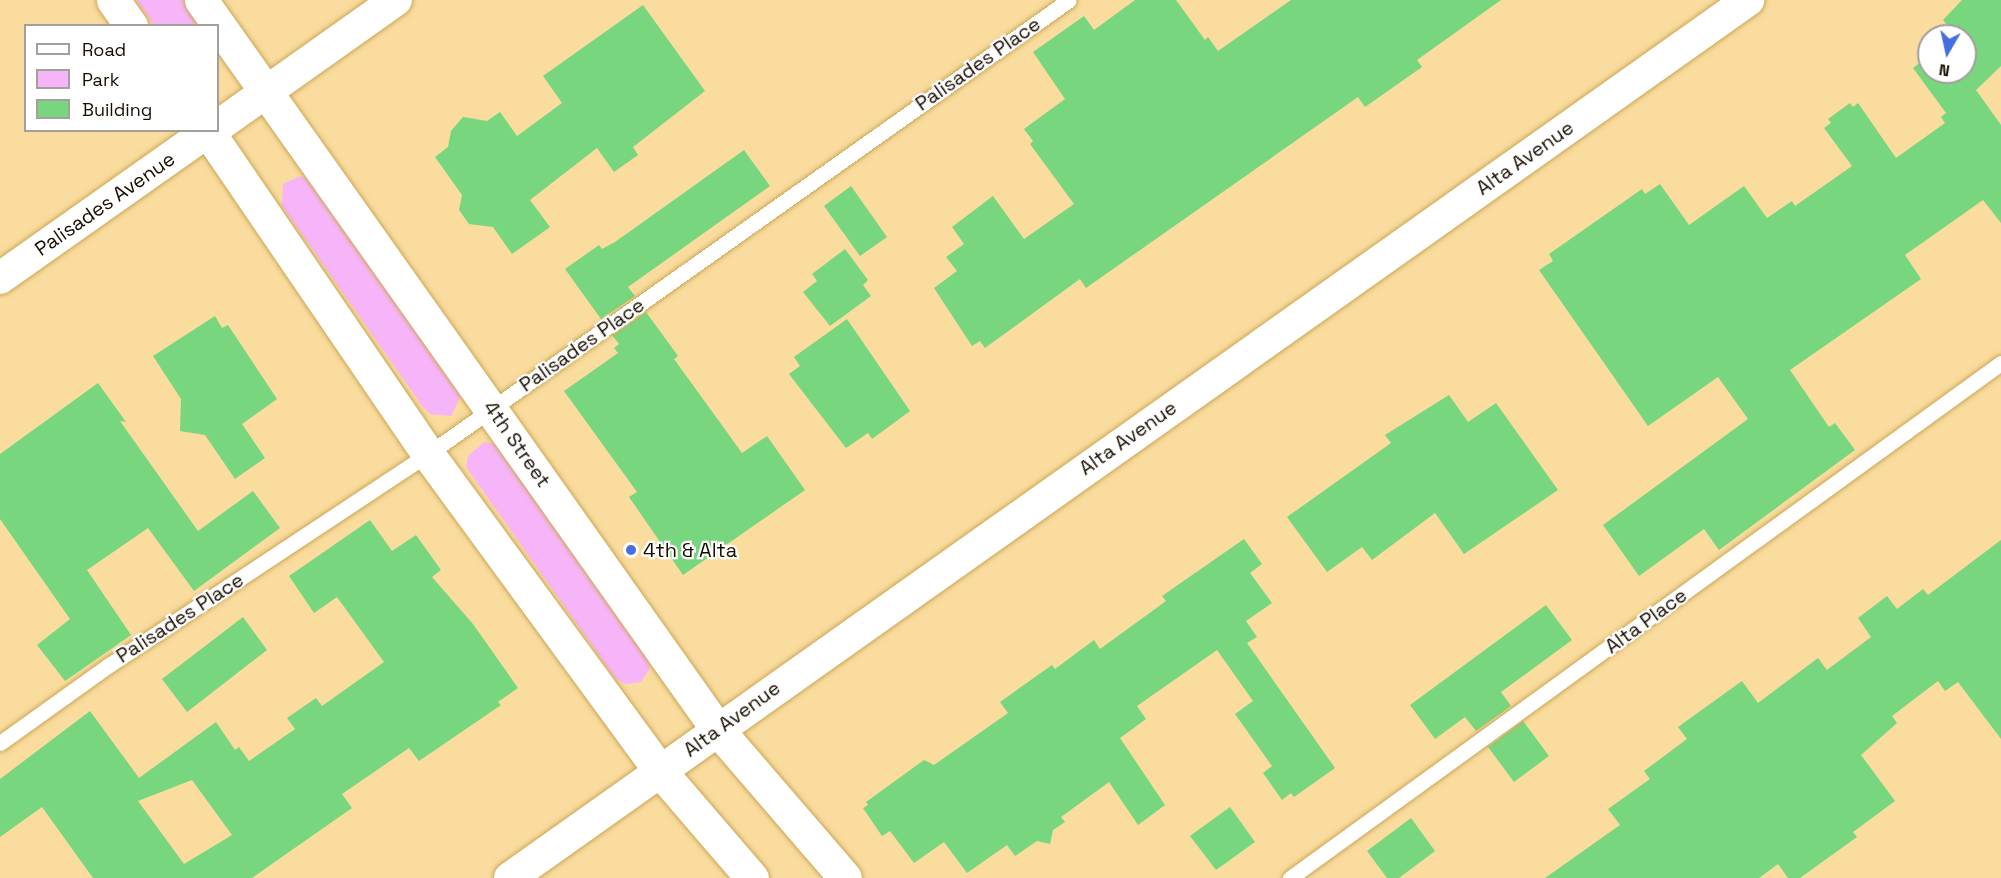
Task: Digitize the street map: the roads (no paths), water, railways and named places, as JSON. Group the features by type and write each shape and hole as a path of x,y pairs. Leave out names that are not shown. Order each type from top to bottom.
{"street":[{"path":"113,0 130,24"},
{"name":"4th Street","path":"201,0 218,24"},
{"name":"Palisades Avenue","path":"219,124 396,0"},
{"name":"Alta Avenue","path":"510,878 1748,0"},
{"name":"4th Street","path":"219,25 492,408 717,729 845,878"},
{"name":"Palisades Avenue","path":"0,278 208,132"},
{"path":"212,132 428,454 660,771 752,878"}],"lane":[{"name":"Palisades Place","path":"0,743 109,665 428,454 1069,0"},
{"name":"Alta Place","path":"1290,878 2001,363"}],"place":[{"name":"4th & Alta","path":"631,550"}]}
